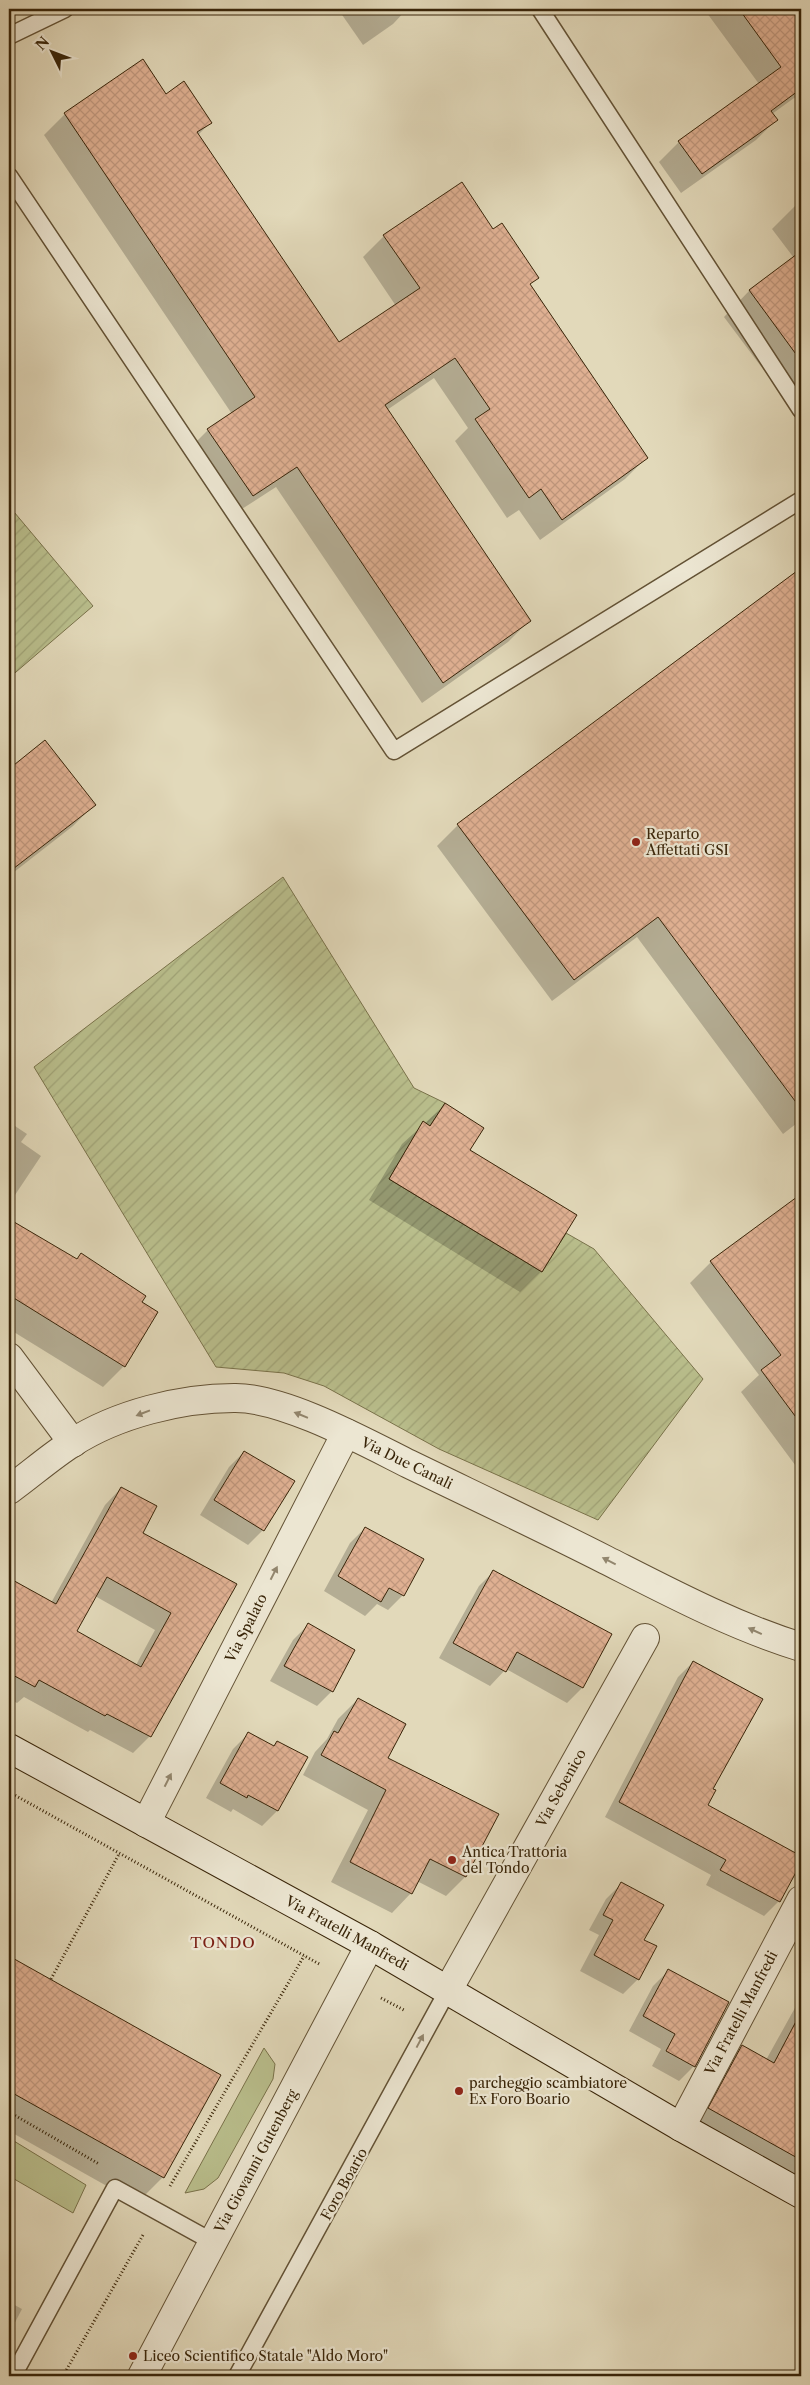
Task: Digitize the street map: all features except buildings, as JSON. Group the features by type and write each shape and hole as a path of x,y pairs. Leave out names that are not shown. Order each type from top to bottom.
{"street":[{"path":"9,1358 73,1442"},
{"name":"Via Due Canali","path":"9,1490 73,1442 110,1425 153,1409 194,1400 237,1398 281,1407 346,1433 666,1590 768,1637 801,1647"},
{"name":"Via Spalato","path":"146,1823 346,1433"},
{"name":"Via Sebenico","path":"448,1990 645,1638"},
{"name":"Via Fratelli Manfredi","path":"9,1748 370,1945 681,2127 801,2194"},
{"name":"Via Fratelli Manfredi","path":"681,2127 801,1900"},
{"name":"Via Giovanni Gutenberg","path":"142,2376 370,1945"}],"lane":[{"path":"9,36 65,9"},
{"path":"540,9 801,410"},
{"path":"9,176 394,751 801,500"},
{"name":"Foro Boario","path":"237,2376 448,1990"},
{"path":"13,2376 115,2188 213,2242"}],"path":[{"path":"50,1979 119,1854"},
{"path":"63,2376 304,1956"},
{"path":"9,2113 103,2166"}],"green space":[{"path":"9,506 93,606 9,678"},
{"path":"283,877 414,1088 445,1103 430,1126 423,1122 389,1179 542,1272 566,1233 594,1249 703,1379 598,1520 439,1449 324,1386 284,1373 216,1367 34,1067"},
{"path":"264,2048 275,2064 273,2079 218,2178 204,2189 185,2193"},
{"path":"9,2138 86,2185 73,2213 9,2176"}],"place":[{"name":"Reparto Affettati GSI","path":"636,842"},
{"name":"Antica Trattoria del Tondo","path":"452,1860"},
{"name":"parcheggio scambiatore Ex Foro Boario","path":"459,2091"},
{"name":"Liceo Scientifico Statale \"Aldo Moro\"","path":"133,2356"}],"district":[{"name":"TONDO","path":"223,1943"}]}
